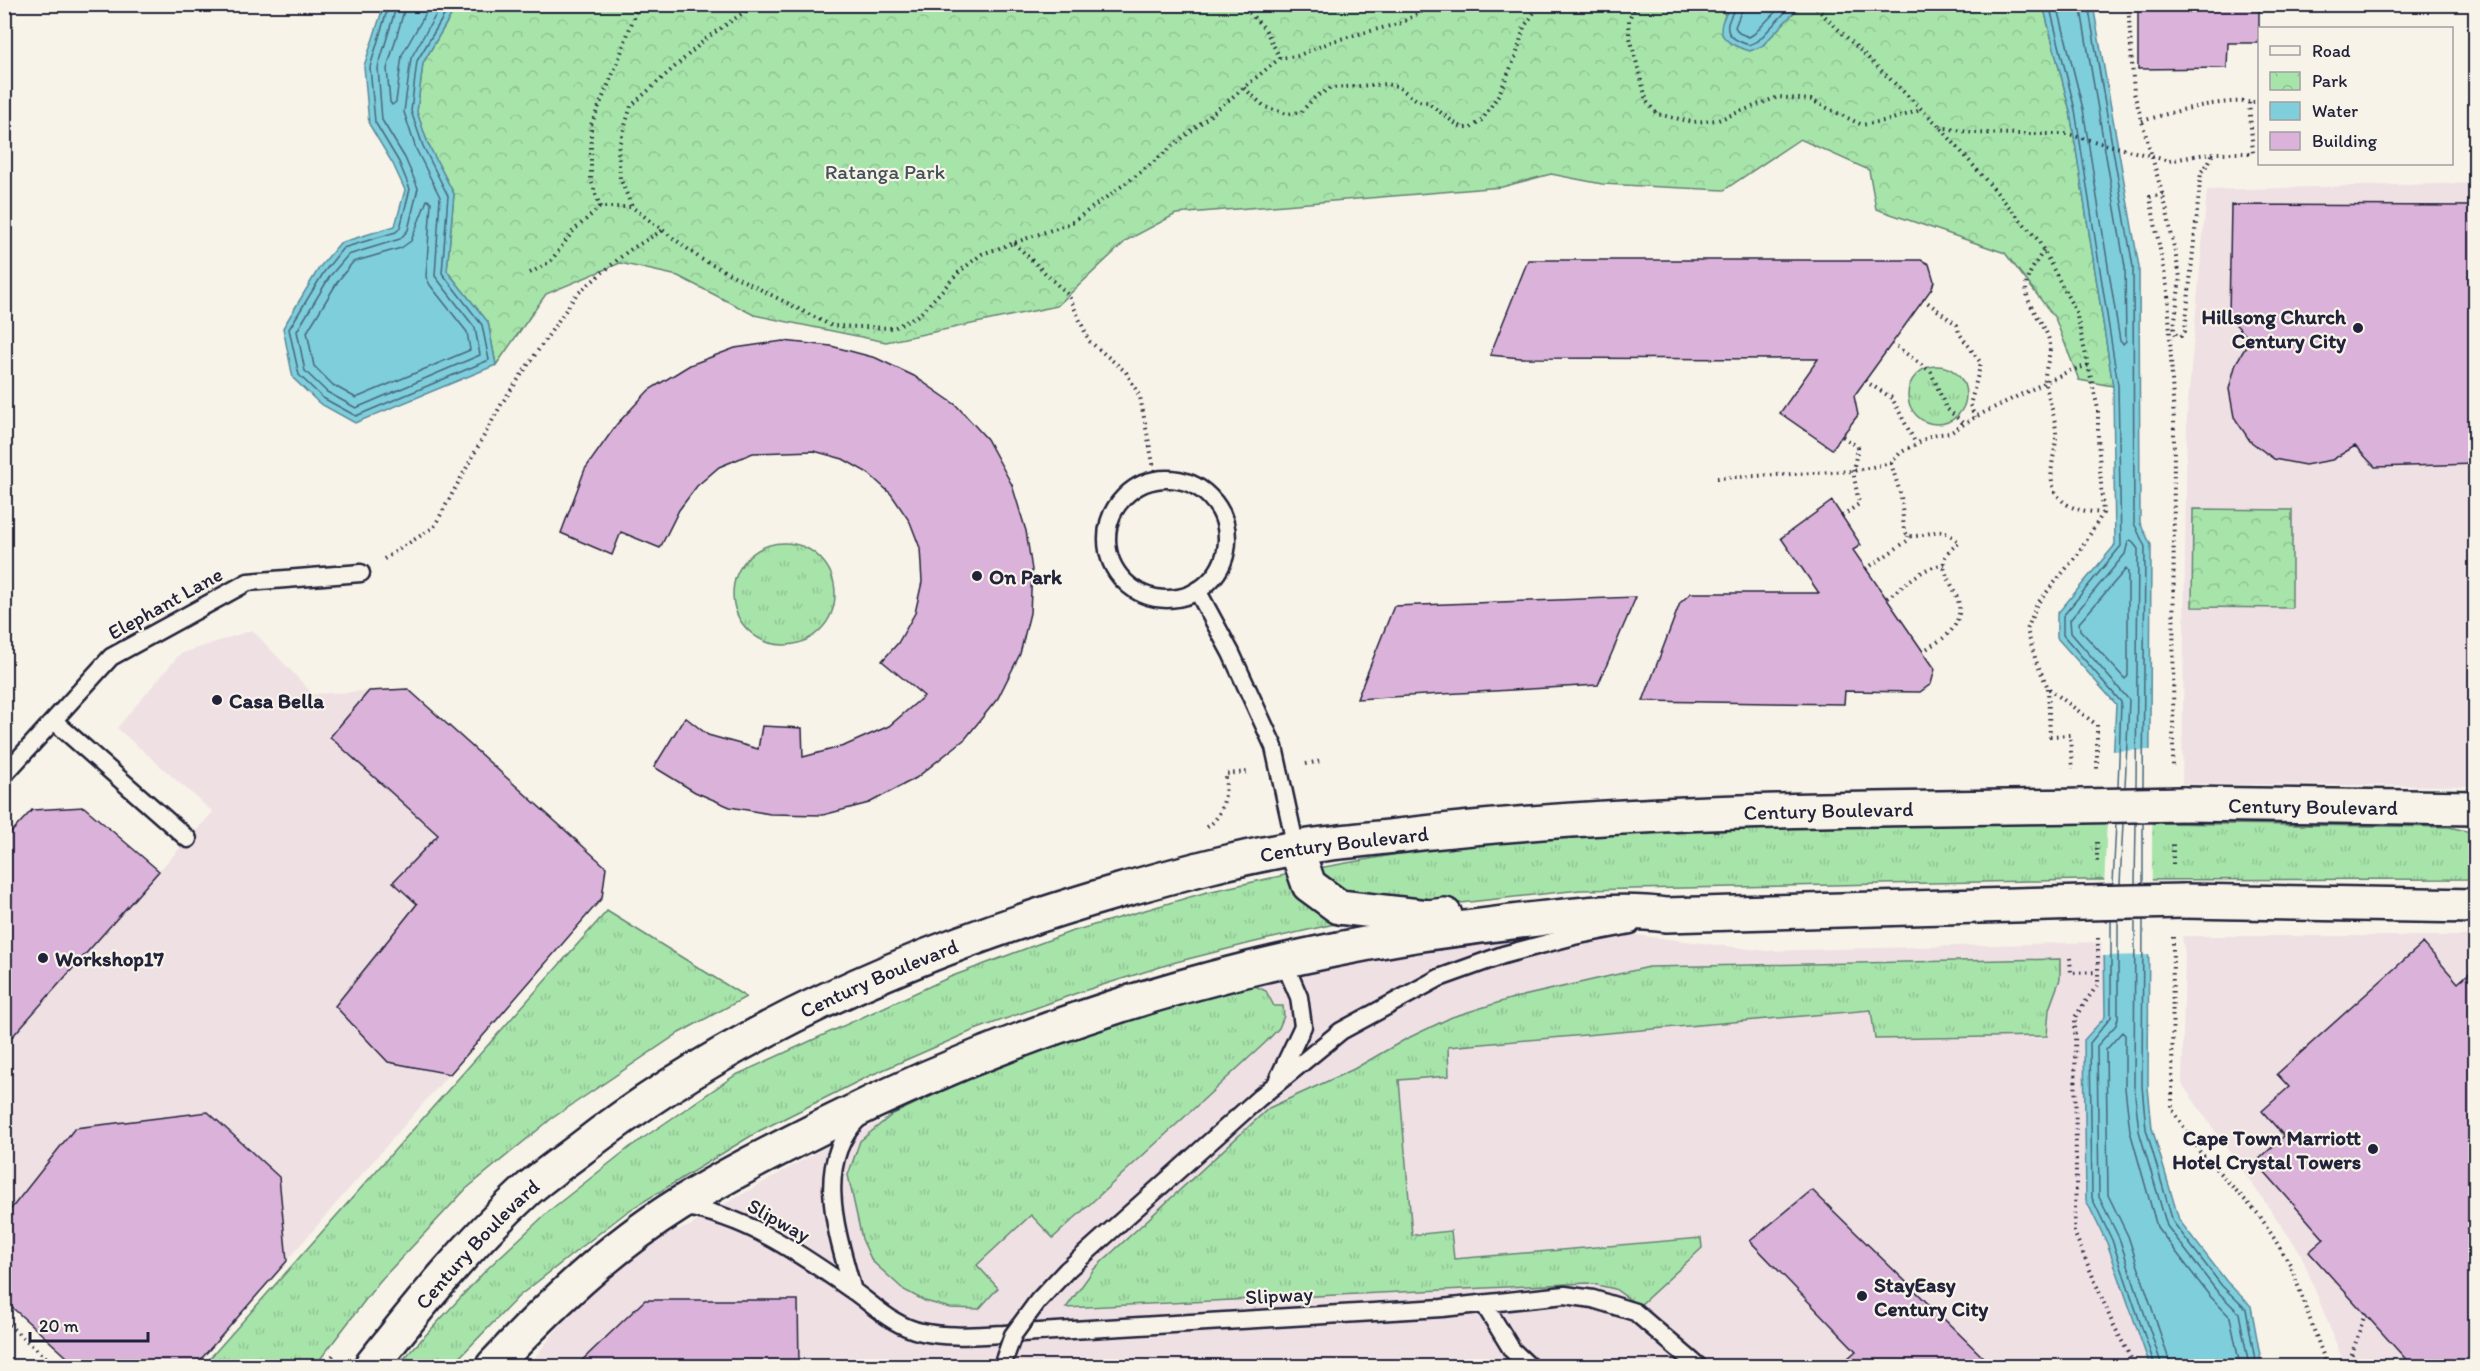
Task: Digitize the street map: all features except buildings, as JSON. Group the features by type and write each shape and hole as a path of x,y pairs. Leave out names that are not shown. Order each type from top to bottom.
{"main road":[{"name":"Century Boulevard","path":"371,1366 454,1265 528,1190 614,1123 711,1060 845,991 941,949 1066,906 1184,873 1296,848 1566,819 1760,810 2183,804 2475,808"},
{"path":"1296,848 1309,885 1339,907 1428,917 1510,911 1582,914 1647,912 1666,915 2184,901 2475,906"},
{"path":"494,1366 540,1317 611,1254 676,1206 770,1152 879,1098 981,1054 1085,1016 1183,984 1283,960 1335,948 1463,927 1582,914"}],"lane":[{"path":"1156,479 1189,482 1215,501 1226,524 1227,549 1214,579 1186,597 1153,599 1124,583 1108,555 1108,522 1126,494 1156,479"},
{"name":"Elephant Lane","path":"4,775 111,657 249,582 361,573"},
{"path":"1197,590 1231,653 1274,747 1296,848"},
{"path":"54,721 188,839"},
{"path":"1002,1366 1013,1335 1038,1301 1067,1270 1259,1098 1341,1031 1439,978 1503,955 1666,915"},
{"path":"1275,1085 1303,1026 1299,997 1283,960"},
{"name":"Slipway","path":"853,1291 834,1224 832,1182 837,1153 843,1139 850,1127 879,1098"},
{"name":"Slipway","path":"676,1206 700,1209 746,1224 780,1243 853,1291 892,1322 922,1332 955,1336 1484,1305 1565,1295 1613,1304 1635,1312 1698,1366"},
{"path":"1484,1305 1512,1350 1529,1366"}],"path":[{"path":"600,207 591,180 591,125 636,11 634,4"},
{"path":"756,4 708,37 631,106 618,149 620,178 632,207 701,259 832,326 894,328 920,314 960,272 982,254 1071,223 1141,172 1280,58 1297,56 1347,38 1401,23 1435,4"},
{"path":"1241,4 1265,29 1280,58"},
{"path":"1244,88 1265,107 1287,114 1301,111 1315,97 1331,88 1386,84 1397,86 1418,102 1427,102 1456,124 1464,128 1471,128 1482,120 1499,94 1516,56 1524,27 1540,4"},
{"path":"1636,4 1629,19 1629,34 1647,102 1657,114 1692,122 1718,120 1778,97 1811,100 1862,125 1889,120 1921,110"},
{"path":"1812,4 1938,126 2038,240 2076,312 2098,409"},
{"path":"2128,4 2134,93 2163,194 2180,277 2174,329 2176,335 2181,336 2185,331 2201,172 2208,165 2213,153"},
{"path":"2142,121 2178,111 2233,101 2258,102"},
{"path":"1938,126 1973,133 2067,134 2169,161 2213,153 2253,153 2249,102"},
{"path":"2163,194 2150,197 2168,292 2174,423"},
{"path":"530,273 550,262 574,230 600,207 632,207"},
{"path":"361,573 434,527 502,403 576,294 628,251 663,230"},
{"path":"1014,243 1069,296 1089,341 1126,372 1140,397 1156,479"},
{"path":"2043,250 2029,276 2026,287 2028,298 2048,334 2050,346 2046,382 2056,432 2051,482 2056,494 2065,503 2077,510 2103,513"},
{"path":"1923,299 1957,325 1959,333 1980,363 1970,405 1975,417"},
{"path":"1892,343 1931,372 1946,408 1965,425"},
{"path":"1717,478 1853,471 1891,463 1900,453 1932,435 1950,433 1975,417 2046,382 2089,365"},
{"path":"1865,381 1892,398 1916,444"},
{"path":"1842,436 1858,447 1853,471 1859,504 1842,516"},
{"path":"1891,463 1901,496 1904,530 1908,536 1916,537 1943,531 1959,543 1948,552 1944,565 1957,595 1959,608 1956,621 1949,633 1923,651"},
{"path":"1866,569 1907,541 1908,536"},
{"path":"1887,598 1924,570 1935,565 1944,565"},
{"path":"2048,688 2050,736 2070,735 2072,769"},
{"path":"2070,958 2071,973 2098,972"},
{"path":"2348,1366 2365,1314"},
{"path":"4,1321 56,1366"}],"shaded area":[{"path":"2475,183 2475,786 2182,784 2187,414 2207,190"},
{"path":"252,630 313,694 408,689 606,867 602,898 195,1366 77,1366 5,1300 5,840 32,810 84,807 159,871 213,812 117,728 180,654"},
{"path":"1620,933 1766,951 2104,942 2105,1017 2086,1200 2107,1243 2150,1366 528,1366 557,1329 629,1253 657,1236 690,1226 821,1150 988,1070 1089,1033 1253,985 1303,973 1466,944"},
{"name":"Cape Town Marriott Hotel Crystal Towers","path":"2182,936 2475,936 2475,1366 2345,1366 2300,1252 2182,1084 2185,954"}],"green space":[{"name":"Ratanga Park","path":"1732,4 1724,14 1762,46 1801,5 2043,5 2070,111 2113,386 2079,380 2055,318 2005,253 1876,209 1869,170 1800,139 1724,190 1602,184 1551,174 1502,187 1176,214 1127,240 1057,306 886,342 754,315 678,276 620,263 546,294 496,365 488,322 447,271 454,194 428,144 417,112 423,63 457,5"},
{"path":"1931,366 1943,366 1958,374 1966,389 1966,401 1958,416 1943,424 1931,424 1916,416 1908,401 1908,389 1916,374"},
{"path":"2193,509 2292,510 2292,608 2192,607"},
{"path":"784,543 804,546 813,551 827,565 832,574 835,594 832,614 827,623 813,637 804,642 784,645 764,642 755,637 741,623 736,614 733,594 736,574 741,565 755,551 764,546"},
{"path":"2082,822 2449,827 2475,833 2475,879 2082,880 1580,890 1460,903 1330,925 1255,942 1176,962 1077,993 972,1031 869,1076 759,1131 628,1211 519,1296 451,1366 397,1366 487,1269 549,1211 630,1147 734,1076 950,977 1070,932 1207,892 1313,869 1454,844 1567,834 1760,825"},
{"path":"607,911 746,997 679,1033 551,1119 466,1189 379,1282 315,1366 203,1366"},
{"path":"2060,959 2060,979 2049,1009 2047,1036 1875,1039 1871,1010 1448,1047 1449,1076 1399,1080 1412,1235 1451,1231 1454,1259 1701,1238 1702,1248 1639,1306 1615,1289 1588,1283 1066,1308 1094,1269 1269,1108 1354,1069 1406,1039 1452,1017 1510,999 1649,967"},
{"path":"1253,985 1266,991 1274,1006 1283,1006 1284,1016 1279,1028 1053,1238 1031,1215 977,1265 998,1288 979,1309 950,1308 925,1301 904,1290 872,1261 862,1239 848,1175 860,1141 893,1114 988,1070 1186,1000"}],"water":[{"path":"384,5 457,5 423,63 417,112 428,144 454,194 447,271 488,322 496,365 355,423 319,403 293,378 283,328 319,268 340,243 395,226 405,190 393,164 369,124 364,66"},
{"path":"1732,5 1801,5 1762,46 1750,51 1732,44 1723,35 1722,22"},
{"path":"2043,5 2093,5 2139,267 2140,523 2151,545 2148,1087 2152,1128 2179,1220 2227,1282 2251,1306 2262,1366 2150,1366 2107,1243 2086,1200 2084,1040 2105,1017 2104,942 2116,704 2057,638 2057,614 2115,545 2113,386 2070,111"}],"pier":[{"path":"2153,750 2151,955 2101,956 2110,751"}],"place":[{"name":"Hillsong Church Century City","path":"2358,328"},
{"name":"On Park","path":"977,576"},
{"name":"Casa Bella","path":"217,700"},
{"name":"Workshop17","path":"43,958"},
{"name":"Cape Town Marriott Hotel Crystal Towers","path":"2373,1149"},
{"name":"StayEasy Century City","path":"1862,1296"}]}
